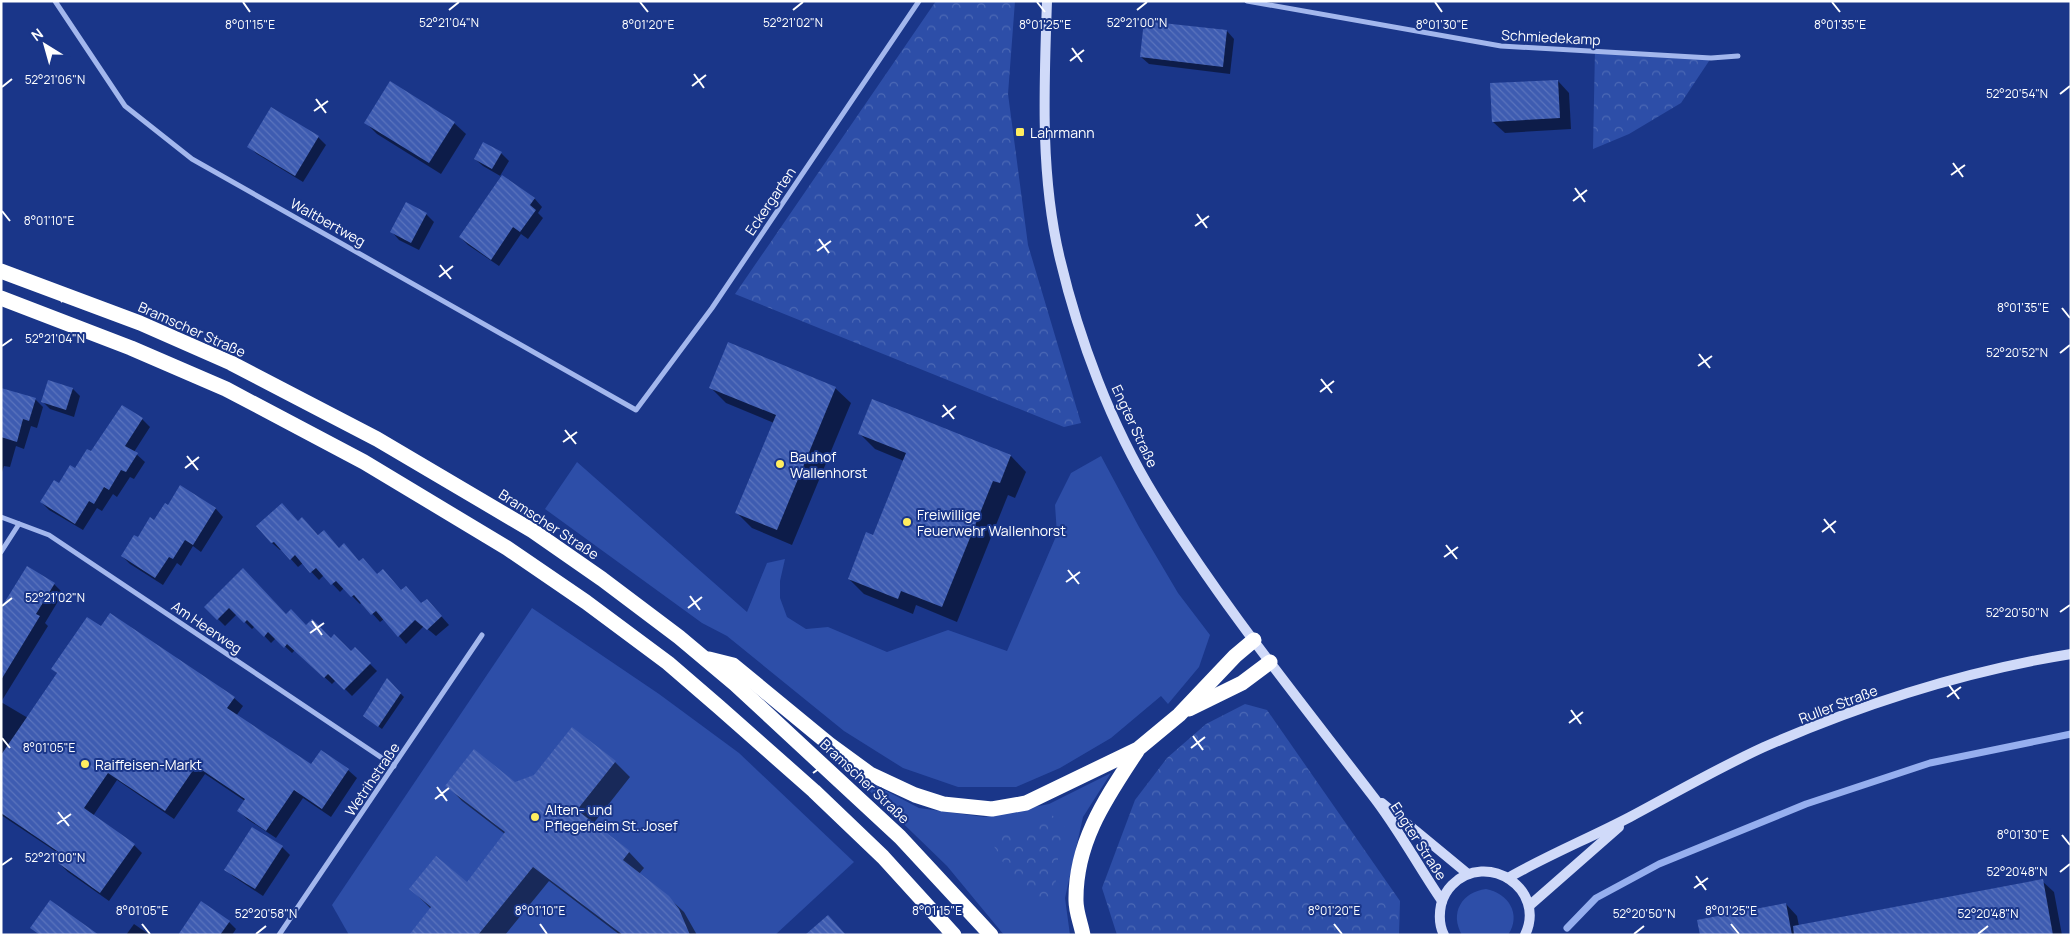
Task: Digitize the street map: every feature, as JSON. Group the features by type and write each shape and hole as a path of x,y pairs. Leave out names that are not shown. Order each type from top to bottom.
{"highway":[{"name":"Bramscher Straße","path":"1,271 140,323 231,363 377,439 533,531 602,579 705,658 900,836 992,935"},
{"path":"1,298 131,348 226,389 364,462 507,548 594,608 668,663 704,694 814,791 883,857 954,935"},
{"path":"1083,935 1076,903 1078,870 1085,841 1109,793 1138,750 1179,715 1235,656 1254,640"},
{"path":"705,658 733,665 829,744 870,774 915,796 943,804 992,809 1026,802 1138,750"},
{"path":"1179,715 1242,683 1270,662"}],"main road":[{"name":"Engter Straße","path":"1047,1 1045,106 1050,200 1060,257 1073,310 1094,369 1122,436 1153,494 1270,662 1374,796 1442,901"},
{"name":"Ruller Straße","path":"1508,878 1629,818 1764,747 1836,718 1928,687 1992,670 2071,654"},
{"name":"Engter Straße","path":"1374,796 1468,874"},
{"name":"Ruller Straße","path":"1529,906 1629,818"},
{"path":"1441,933 1439,916 1442,901 1448,890 1457,880 1468,874 1482,871 1496,872 1518,885 1529,906 1530,918 1525,935"}],"street":[{"name":"Waltbertweg","path":"55,1 125,106 192,159 636,410"},
{"name":"Eckergarten","path":"636,410 712,308 919,1"},
{"name":"Schmiedekamp","path":"1247,1 1501,46 1711,58 1738,56"},
{"name":"Am Heerweg","path":"1,517 49,535 394,766"},
{"path":"1,552 19,524"},
{"name":"Wetrihstraße","path":"279,935 482,635"}],"green space":[{"path":"936,1 1015,1 1008,94 1028,245 1081,423 1064,427 735,294"},
{"path":"1595,50 1711,58 1681,103 1629,134 1593,149"},
{"path":"1101,456 1139,527 1178,593 1210,635 1199,667 1168,704 1161,696 1111,738 1060,768 1016,787 958,787 903,768 844,731 727,636 702,623 545,509 577,462 747,612 767,563 785,559 780,581 780,598 787,617 806,629 828,627 887,652 948,630 1007,651 1057,534 1055,505 1071,473"},
{"path":"532,608 659,694 739,753 854,862 775,935 349,935 332,905"},
{"path":"1245,704 1267,710 1400,901 1399,935 1117,935 1102,888 1135,800 1167,758 1206,724"},
{"path":"850,772 919,808 984,817 1049,804 1111,773 1083,817 1065,898 1070,935 1004,935 947,866"},
{"path":"1044,813 1066,820 1058,850 1058,875 1049,901 1048,915 1005,866 990,839 1023,830"},
{"path":"1486,889 1501,895 1513,912 1514,920 1508,935 1462,935 1457,919 1460,905 1470,894"}],"building":[{"path":"1144,21 1227,30 1223,67 1140,57"},
{"path":"1558,80 1560,118 1492,122 1490,83"},
{"path":"390,81 455,122 429,163 364,123"},
{"path":"271,107 319,136 295,176 247,147"},
{"path":"483,142 502,152 492,169 474,159"},
{"path":"502,175 535,198 530,205 536,210 520,232 513,227 491,260 459,237"},
{"path":"406,202 427,213 411,243 390,232"},
{"name":"Bauhof Wallenhorst","path":"728,342 836,387 777,530 735,513 776,415 709,388"},
{"path":"48,380 73,388 66,410 41,402"},
{"path":"1,388 36,398 29,421 23,419 17,442 1,437"},
{"path":"872,399 1011,455 1000,483 993,481 942,607 901,591 898,599 848,579 866,532 873,535 906,453 858,434"},
{"path":"122,405 143,418 125,446 138,453 126,472 121,470 109,490 104,487 94,504 89,501 75,524 40,502 54,480 59,483 70,465 75,468 87,449 91,451"},
{"path":"180,485 216,508 193,545 185,540 173,559 169,557 155,578 121,556 134,535 138,537 150,517 154,520 165,503 168,505"},
{"path":"282,503 298,521 302,517 318,535 324,530 339,548 344,543 359,561 363,558 377,574 383,569 401,590 406,586 421,603 427,599 442,616 427,630 415,620 398,637 376,611 371,615 354,595 351,597 336,581 331,585 316,568 310,573 295,555 290,560 256,526"},
{"path":"27,566 55,583 36,614 40,616 1,680 1,608"},
{"path":"243,568 286,614 291,609 306,625 312,619 331,638 334,634 351,651 355,647 371,663 344,690 328,674 324,678 287,644 284,648 268,632 264,637 247,620 244,623 229,608 217,620 204,607"},
{"path":"110,613 235,697 227,708 311,764 321,750 349,769 322,809 294,790 266,831 237,811 245,799 196,766 165,811 108,773 84,808 135,844 100,893 58,863 63,855 1,813 1,755 57,673 51,669 87,617 101,626"},
{"path":"387,678 401,693 378,727 363,716"},
{"name":"Alten- und Pflegeheim St. Josef","path":"572,727 616,761 577,810 630,851 623,860 669,896 679,909 690,935 623,935 533,867 478,935 409,935 431,907 409,889 436,856 467,882 505,832 445,786 474,749 515,782 534,775"},
{"path":"252,827 283,846 255,889 224,870"},
{"path":"2043,879 2053,935 1794,935 1793,926"},
{"path":"50,900 99,935 40,935 30,928"},
{"path":"201,901 230,921 220,935 178,935"},
{"path":"1786,903 1792,935 1700,935 1697,920"},
{"path":"828,915 846,935 805,935"}],"waterway":[{"path":"1567,928 1596,898 1659,864 1806,804 1930,763 2071,734"}],"place":[{"name":"Lahrmann","path":"1020,132"},
{"name":"Bauhof Wallenhorst","path":"780,464"},
{"name":"Freiwillige Feuerwehr Wallenhorst","path":"907,522"},
{"name":"Raiffeisen-Markt","path":"85,764"},
{"name":"Alten- und Pflegeheim St. Josef","path":"535,817"}]}
